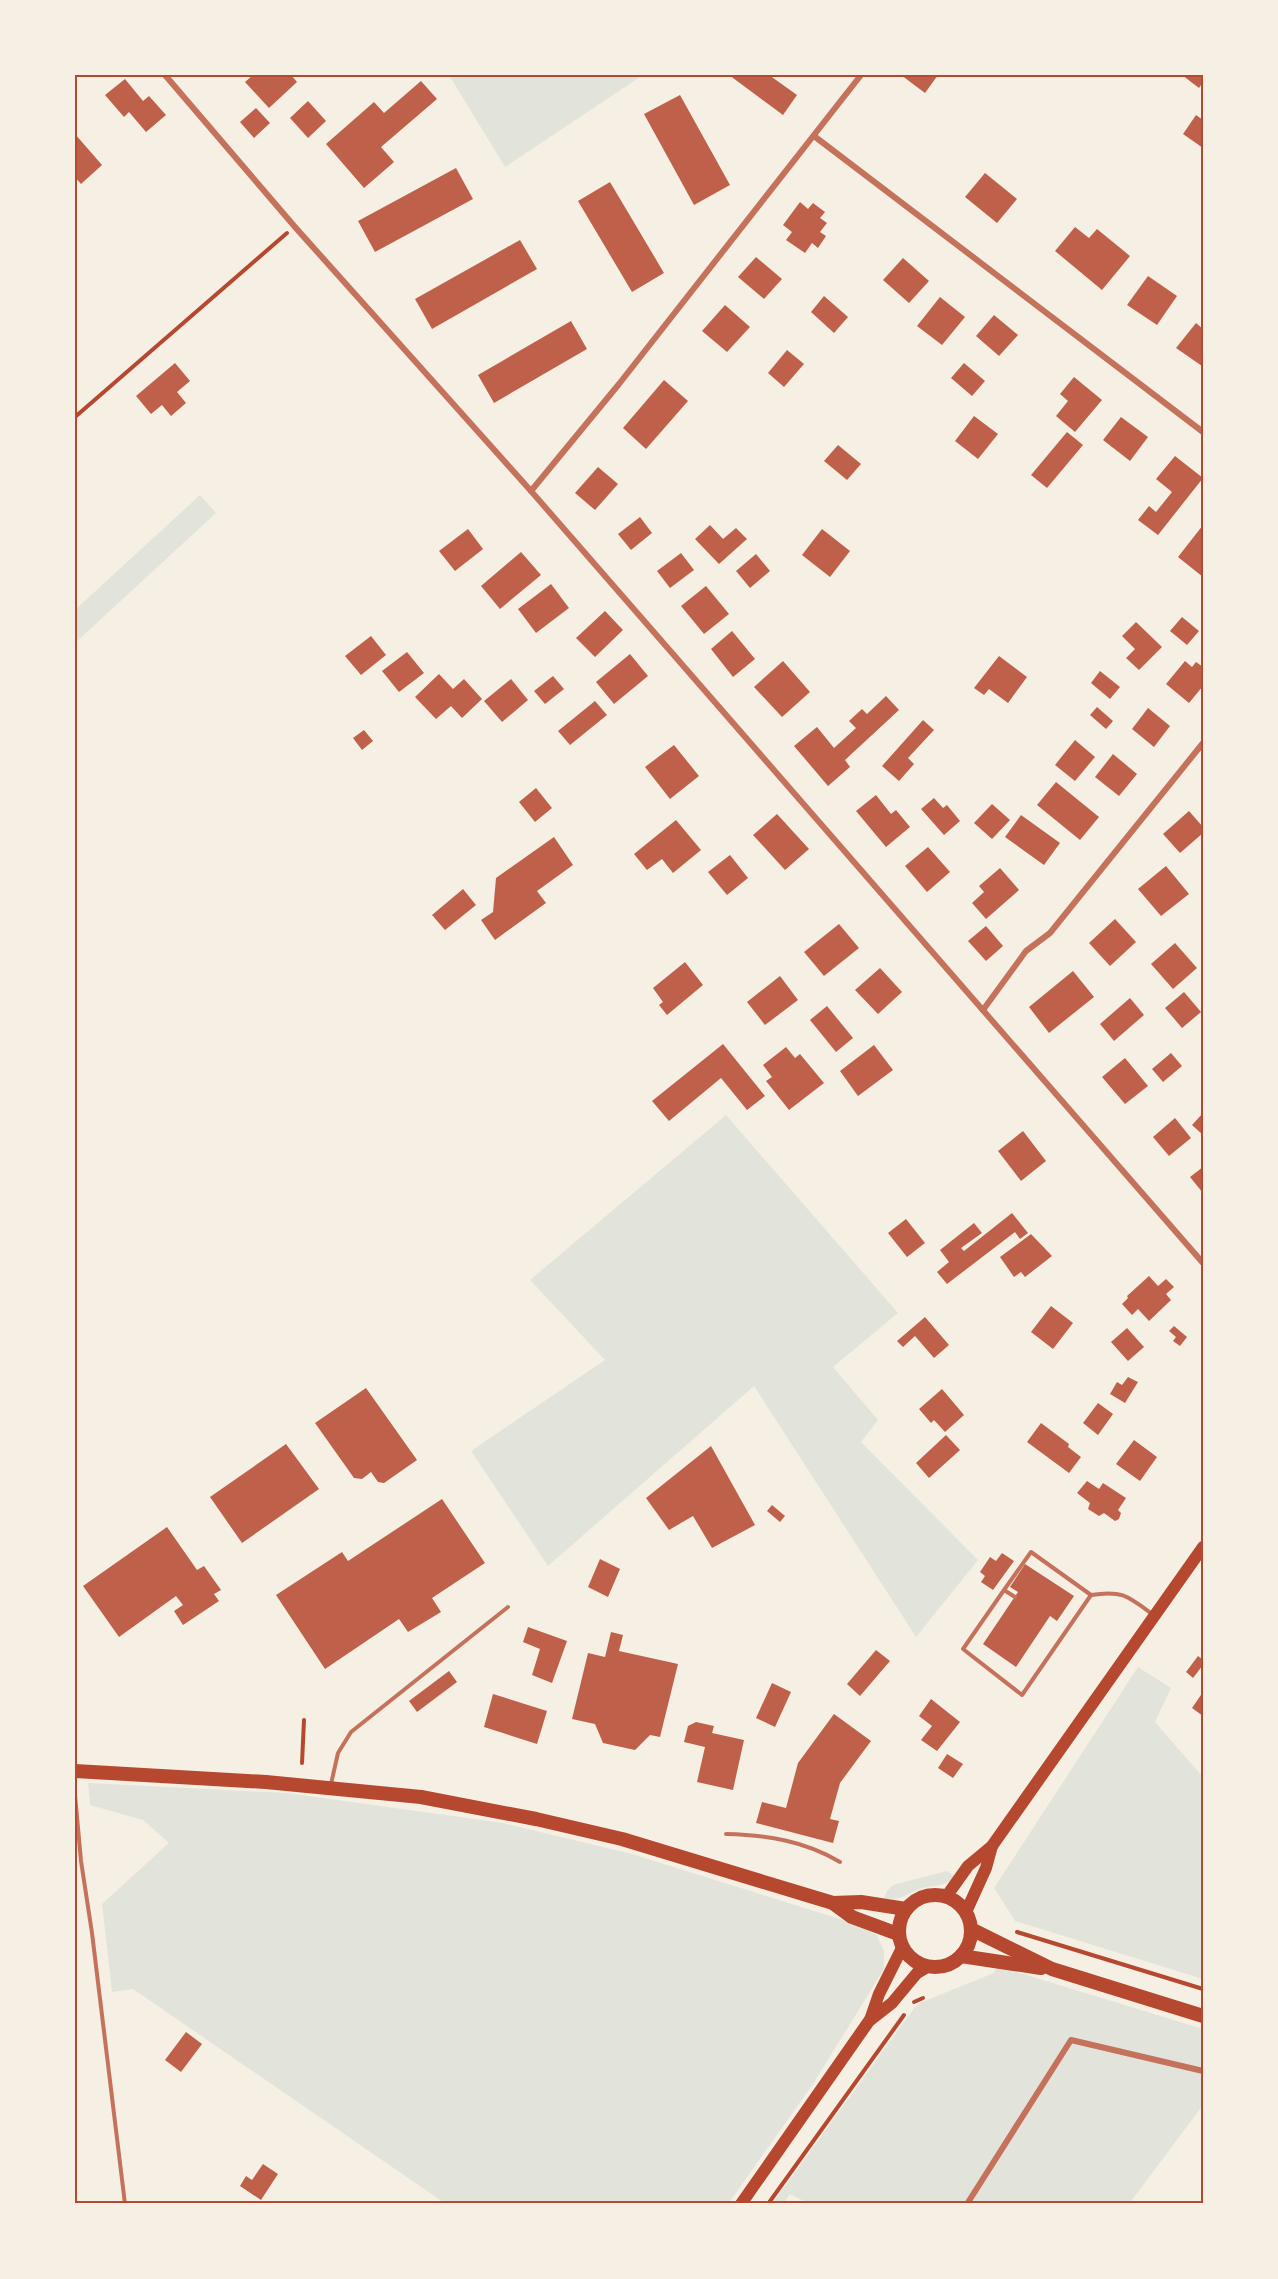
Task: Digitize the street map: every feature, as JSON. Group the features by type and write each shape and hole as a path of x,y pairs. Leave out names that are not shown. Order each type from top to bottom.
{"main road":[{"path":"946,1897 968,1866 992,1846 1203,1547"},
{"path":"75,1771 331,1787 421,1797 536,1819 622,1839 833,1903 861,1902 906,1909"},
{"path":"966,1912 986,1868 992,1846"},
{"path":"741,2204 870,2022 892,2003 917,1973 927,1967 940,1967 952,1963 962,1956 970,1938 971,1929 966,1912 954,1900 935,1895 924,1896 914,1901 906,1909 901,1917 900,1941 870,2022"},
{"path":"833,1903 852,1917 900,1941 909,1956 927,1967"},
{"path":"971,1929 1052,1969 1203,2016"},
{"path":"962,1956 1052,1969"}],"street":[{"path":"165,75 295,227 531,491 1203,1263"},
{"path":"531,491 619,384 861,75"},
{"path":"814,136 1203,432"},
{"path":"983,1010 1026,951 1050,933 1203,743"},
{"path":"967,2204 1071,2040 1203,2071"}],"lane":[{"path":"1091,1595 1022,1695 963,1649 1030,1552 1091,1595 1108,1592 1126,1595 1155,1616"},
{"path":"1004,1590 1015,1597"},
{"path":"331,1787 338,1753 351,1732 508,1607"},
{"path":"75,1795 81,1861 125,2204"},
{"path":"726,1834 761,1835 820,1850 840,1862"}],"path":[{"path":"75,417 295,227"},
{"path":"302,1763 304,1720"},
{"path":"1010,1929 1203,1989"},
{"path":"913,2003 923,1998"},
{"path":"768,2204 906,2012"}],"shaded area":[{"path":"449,75 643,75 505,167"},
{"path":"200,495 216,513 75,643 75,610"},
{"path":"726,1115 898,1313 833,1367 878,1420 861,1442 978,1560 916,1637 754,1386 548,1566 471,1451 605,1360 530,1280"},
{"path":"1138,1667 1171,1688 1155,1722 1203,1777 1203,1979 1015,1921 994,1888"},
{"path":"88,1783 287,1793 503,1823 632,1854 856,1924 877,1935 884,1951 884,1969 813,2084 728,2204 446,2204 133,1989 112,1992 102,1904 169,1843 143,1820 90,1805"},
{"path":"947,1871 956,1877 947,1883 920,1889 899,1898 884,1898 893,1885"},
{"path":"997,1966 1203,2029 1203,2105 1129,2204 946,2204 942,2201 940,2204 810,2204 790,2194 783,2204 772,2204 915,2007 922,2002 994,1973"}],"building":[{"path":"253,75 291,75 297,82 269,108 245,82"},
{"path":"729,75 769,75 797,95 783,115"},
{"path":"901,75 938,75 925,93"},
{"path":"1182,75 1203,75 1203,82 1199,88"},
{"path":"125,79 143,101 149,96 166,115 146,132 129,112 124,117 105,95"},
{"path":"421,81 437,99 381,147 394,162 364,188 326,144 374,102 384,113"},
{"path":"680,95 730,185 694,205 644,114"},
{"path":"308,101 326,121 308,138 290,118"},
{"path":"256,108 270,123 254,138 240,122"},
{"path":"1196,115 1203,120 1203,148 1183,134"},
{"path":"75,134 102,165 81,184 75,177"},
{"path":"456,168 473,199 375,252 358,221"},
{"path":"985,173 1017,199 997,223 965,197"},
{"path":"610,182 664,273 632,292 578,201"},
{"path":"800,202 808,209 813,203 825,212 820,218 827,223 820,232 826,236 818,248 812,243 805,253 786,240 792,232 783,225"},
{"path":"1075,227 1089,238 1097,229 1130,256 1102,290 1055,251"},
{"path":"520,240 537,269 432,329 415,299"},
{"path":"756,257 782,279 764,299 738,277"},
{"path":"903,258 929,281 909,303 883,280"},
{"path":"1148,276 1177,296 1157,325 1127,305"},
{"path":"824,296 848,317 834,333 811,312"},
{"path":"940,297 965,317 942,345 917,326"},
{"path":"725,305 750,327 727,352 702,331"},
{"path":"994,315 1018,335 999,356 976,336"},
{"path":"571,321 587,349 494,403 478,375"},
{"path":"1196,323 1203,329 1202,366 1176,348"},
{"path":"787,350 804,364 784,387 768,373"},
{"path":"175,363 190,381 177,392 186,403 171,416 162,405 151,414 136,396"},
{"path":"964,363 985,381 972,396 951,378"},
{"path":"1074,377 1102,400 1075,432 1056,416 1068,401 1060,394"},
{"path":"664,380 688,401 646,449 623,428"},
{"path":"974,416 998,434 978,459 955,441"},
{"path":"1121,417 1148,437 1130,461 1103,440"},
{"path":"1067,432 1083,445 1047,488 1031,475"},
{"path":"838,445 861,464 847,480 824,461"},
{"path":"1175,456 1203,478 1158,535 1138,520 1149,506 1156,512 1172,492 1156,479"},
{"path":"598,467 618,484 595,510 575,493"},
{"path":"640,517 652,533 631,550 618,534"},
{"path":"710,525 723,539 736,528 747,539 719,564 695,539"},
{"path":"1203,525 1203,577 1178,557"},
{"path":"468,529 483,549 455,571 439,551"},
{"path":"822,529 850,551 830,577 802,555"},
{"path":"521,552 541,575 500,609 481,586"},
{"path":"681,553 694,570 670,588 657,571"},
{"path":"756,554 770,571 750,588 736,571"},
{"path":"551,584 569,608 536,633 518,609"},
{"path":"706,586 729,614 704,634 681,606"},
{"path":"605,611 623,630 595,657 576,638"},
{"path":"1182,617 1199,631 1187,645 1170,631"},
{"path":"1136,622 1162,647 1139,670 1126,658 1135,649 1122,636"},
{"path":"732,631 755,659 733,677 711,649"},
{"path":"371,636 386,655 361,675 345,656"},
{"path":"407,652 424,673 399,692 382,671"},
{"path":"630,654 648,676 614,704 596,682"},
{"path":"999,656 1027,677 1008,703 989,689 984,695 974,688"},
{"path":"783,661 810,692 782,717 754,687"},
{"path":"1185,661 1192,667 1196,662 1203,667 1203,686 1189,703 1166,684"},
{"path":"1100,671 1120,687 1110,699 1091,683"},
{"path":"439,674 453,689 464,679 482,699 462,718 451,706 436,719 415,697"},
{"path":"553,676 564,689 545,704 534,691"},
{"path":"511,679 528,700 502,722 484,701"},
{"path":"886,696 899,710 845,760 850,767 828,786 794,746 817,727 834,748 856,728 849,721 862,709 867,714"},
{"path":"595,701 607,715 570,745 558,731"},
{"path":"1097,707 1113,721 1106,729 1090,715"},
{"path":"1148,708 1170,726 1154,747 1132,729"},
{"path":"923,720 934,730 908,758 914,764 899,781 882,766"},
{"path":"364,730 373,741 362,750 353,738"},
{"path":"1075,740 1095,757 1075,781 1055,765"},
{"path":"674,745 699,776 670,799 645,767"},
{"path":"1113,754 1137,774 1119,796 1095,777"},
{"path":"1056,782 1099,817 1080,840 1037,805"},
{"path":"536,788 552,808 535,822 519,802"},
{"path":"876,795 891,814 896,810 910,827 886,847 856,811"},
{"path":"934,798 943,808 947,805 960,821 944,835 921,809"},
{"path":"992,804 1010,820 992,839 974,823"},
{"path":"1189,811 1203,827 1203,833 1180,853 1163,834"},
{"path":"777,814 809,849 785,870 753,835"},
{"path":"1021,815 1060,843 1044,865 1005,837"},
{"path":"676,820 701,850 673,873 662,859 647,870 634,854"},
{"path":"554,837 573,865 537,891 546,903 495,940 481,920 493,912 496,878"},
{"path":"928,847 950,872 927,892 905,866"},
{"path":"730,855 748,878 727,895 708,872"},
{"path":"1166,866 1189,894 1161,916 1138,889"},
{"path":"1000,868 1019,890 986,919 972,903 984,892 979,886"},
{"path":"463,889 476,905 445,930 432,915"},
{"path":"1115,919 1136,942 1110,966 1089,943"},
{"path":"839,924 859,948 824,976 804,952"},
{"path":"986,926 1003,946 986,961 968,941"},
{"path":"1175,943 1197,968 1173,989 1151,964"},
{"path":"685,962 703,985 667,1015 659,1005 663,1002 653,988"},
{"path":"880,968 902,992 878,1014 855,990"},
{"path":"1073,971 1094,997 1049,1033 1029,1007"},
{"path":"780,976 798,1000 765,1025 747,1002"},
{"path":"1184,992 1201,1012 1182,1028 1165,1008"},
{"path":"1130,998 1144,1015 1114,1041 1100,1024"},
{"path":"827,1006 853,1038 836,1052 810,1020"},
{"path":"723,1044 765,1096 747,1110 721,1078 669,1121 652,1101"},
{"path":"874,1045 893,1070 858,1096 840,1071"},
{"path":"786,1047 795,1058 800,1054 824,1083 789,1110 766,1081 772,1077 763,1065"},
{"path":"1171,1053 1182,1066 1163,1082 1152,1069"},
{"path":"1125,1058 1148,1086 1125,1104 1102,1077"},
{"path":"1203,1113 1203,1135 1192,1125"},
{"path":"1175,1118 1191,1138 1169,1156 1153,1137"},
{"path":"1023,1131 1046,1161 1021,1181 998,1151"},
{"path":"1203,1167 1203,1193 1190,1177"},
{"path":"1012,1213 1028,1233 1020,1239 1015,1232 947,1284 937,1272 949,1262 940,1250 974,1223 982,1233 961,1248 964,1251"},
{"path":"906,1219 925,1243 907,1257 888,1233"},
{"path":"1031,1234 1052,1256 1025,1277 1021,1272 1014,1277 1000,1257"},
{"path":"1149,1276 1158,1286 1166,1279 1174,1287 1166,1294 1171,1300 1149,1321 1138,1309 1132,1315 1122,1304 1128,1298 1127,1296"},
{"path":"1051,1306 1073,1323 1053,1349 1031,1332"},
{"path":"925,1317 949,1345 934,1358 915,1336 903,1347 897,1341"},
{"path":"1174,1326 1187,1337 1180,1346 1173,1341 1176,1337 1169,1331"},
{"path":"1127,1328 1144,1347 1128,1361 1111,1342"},
{"path":"1128,1377 1138,1382 1125,1403 1110,1394 1117,1382 1122,1385"},
{"path":"366,1388 417,1460 384,1483 378,1482 371,1472 362,1479 354,1478 315,1423"},
{"path":"942,1389 964,1415 945,1432 934,1420 931,1423 919,1409"},
{"path":"1098,1403 1113,1414 1098,1435 1083,1423"},
{"path":"1041,1423 1069,1444 1068,1447 1081,1457 1069,1473 1027,1442"},
{"path":"946,1435 960,1450 929,1478 916,1463"},
{"path":"1134,1440 1157,1457 1140,1481 1116,1464"},
{"path":"286,1444 319,1489 242,1543 210,1497"},
{"path":"711,1446 755,1525 712,1548 693,1516 669,1530 646,1498"},
{"path":"1087,1481 1099,1489 1103,1483 1126,1498 1118,1510 1121,1513 1119,1519 1115,1521 1104,1513 1099,1516 1088,1509 1090,1503 1077,1493"},
{"path":"442,1499 485,1563 432,1598 441,1612 408,1632 399,1619 325,1669 276,1595 342,1552 348,1561"},
{"path":"772,1505 785,1516 780,1522 767,1511"},
{"path":"167,1527 197,1570 204,1566 221,1590 214,1594 219,1601 183,1625 174,1611 183,1605 176,1596 119,1637 83,1586"},
{"path":"1002,1553 1014,1561 993,1590 981,1582 985,1576 980,1572 990,1557 996,1561"},
{"path":"600,1559 620,1569 608,1597 588,1587"},
{"path":"1025,1564 1074,1596 1057,1621 1050,1616 1016,1667 983,1644 1018,1592 1010,1587"},
{"path":"528,1627 567,1641 552,1683 532,1675 540,1649 523,1642"},
{"path":"611,1632 623,1635 619,1651 678,1664 660,1737 650,1735 635,1750 603,1743 595,1724 572,1719 588,1653 605,1657"},
{"path":"876,1650 890,1661 860,1696 847,1684"},
{"path":"1198,1656 1203,1660 1203,1665 1193,1678 1186,1672"},
{"path":"449,1671 457,1682 417,1712 409,1701"},
{"path":"772,1683 791,1692 775,1727 756,1718"},
{"path":"1203,1692 1203,1716 1192,1708"},
{"path":"493,1694 547,1711 537,1744 484,1727"},
{"path":"931,1699 960,1722 937,1751 921,1740 932,1726 919,1716"},
{"path":"834,1714 871,1741 840,1783 830,1819 839,1821 833,1843 756,1823 762,1802 786,1808 798,1763"},
{"path":"696,1722 714,1726 712,1733 744,1740 733,1790 697,1782 705,1747 684,1742 688,1726"},
{"path":"947,1754 963,1764 953,1778 938,1768"},
{"path":"186,2032 202,2044 181,2072 165,2060"},
{"path":"263,2164 278,2174 261,2200 240,2186 246,2176 252,2180"}]}
